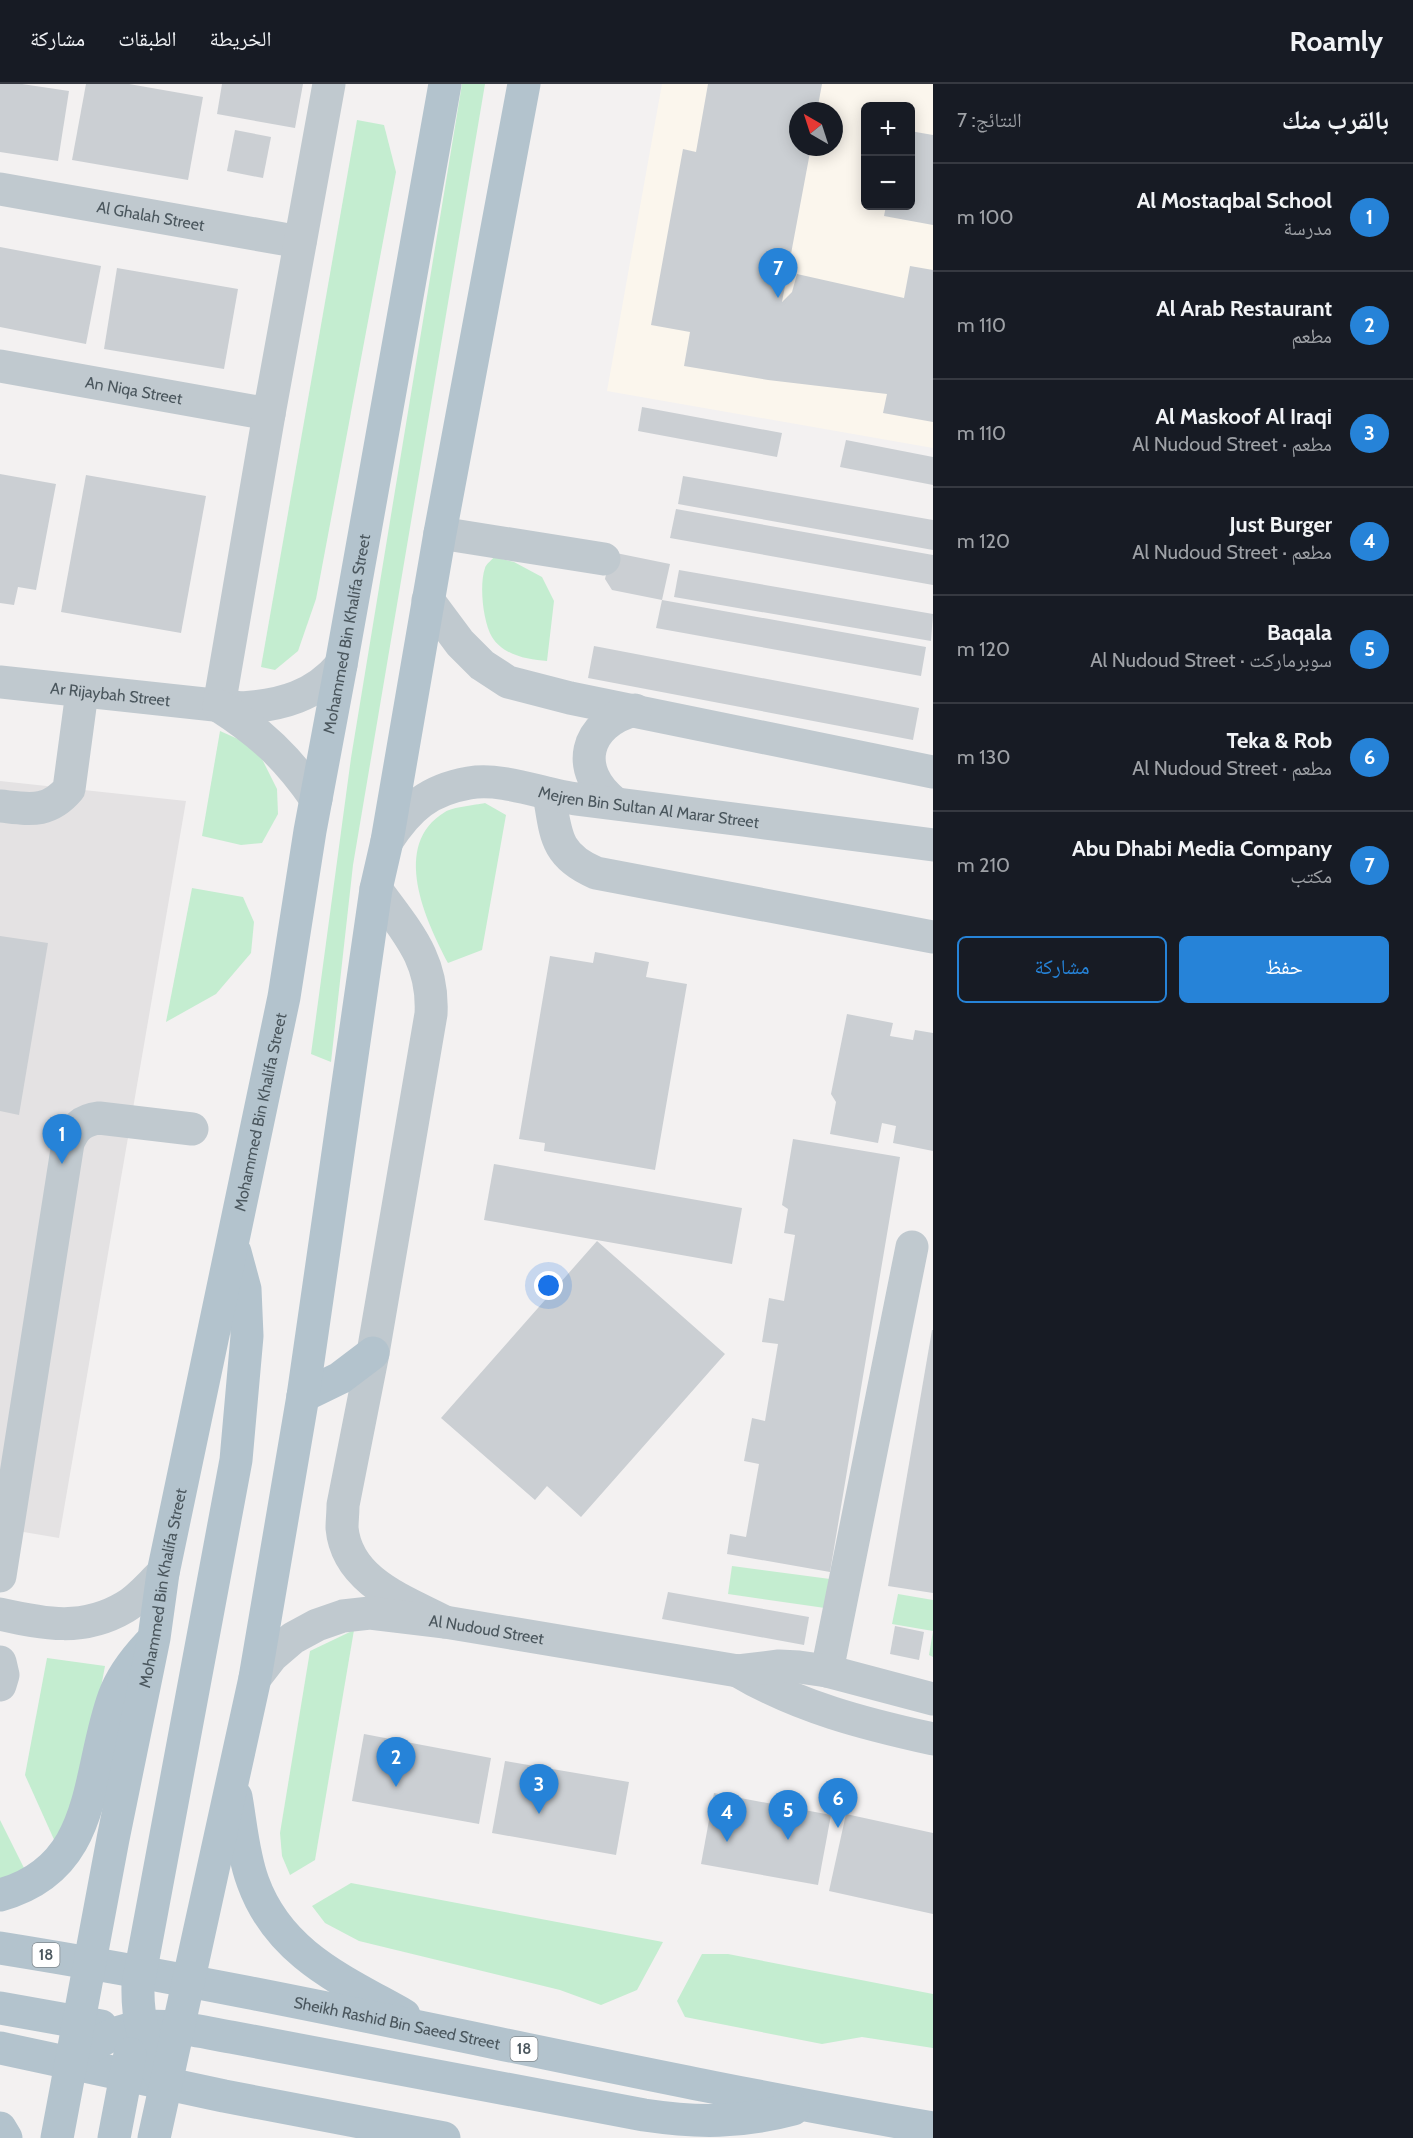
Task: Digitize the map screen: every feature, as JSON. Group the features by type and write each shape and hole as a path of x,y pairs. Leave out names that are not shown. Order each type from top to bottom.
{"main road":[{"name":"Mohammed Bin Khalifa Street","path":"57,2138 91,1964 112,1839 154,1638 163,1574 284,997 316,799 445,84"},
{"path":"154,2138 255,1678 303,1396 376,889 387,841 428,600 524,84"},
{"path":"114,2138 127,2074 140,1973 236,1460 247,1336 244,1289 232,1242"},
{"path":"303,1396 340,1377 373,1353"},
{"path":"0,1895 34,1881 52,1867 67,1850 79,1831 87,1810 115,1695 139,1655 154,1638"},
{"path":"234,1779 250,1874 263,1905 277,1926 289,1941 317,1965 429,2029"},
{"name":"Sheikh Rashid Bin Saeed Street","path":"0,1948 188,1982 805,2105 933,2128"},
{"path":"91,1964 103,1973 117,1990 125,2010 165,2083"},
{"path":"71,2063 89,2047 150,2015 188,1982"},
{"path":"0,2008 97,2026 134,2025 177,2028 684,2121 735,2120 766,2116 805,2105"},
{"path":"0,2048 379,2127 444,2138"},
{"path":"313,2138 342,2129 379,2127"},
{"path":"0,2128 6,2138"}],"street":[{"path":"219,706 268,414 329,84"},
{"name":"Al Ghalah Street","path":"0,189 300,242"},
{"name":"An Niqa Street","path":"0,366 268,414"},
{"path":"440,534 604,559"},
{"path":"428,600 460,643 483,665 508,682 570,698 933,772"},
{"name":"Ar Rijaybah Street","path":"0,682 242,708 288,701 310,692 329,679 341,665"},
{"path":"0,806 38,809 50,806 61,799 69,789 82,692"},
{"name":"Ar Rijaybah Street","path":"219,706 248,725 274,747 297,772 316,799"},
{"path":"615,803 602,793 593,779 589,764 590,749 596,734 606,722 620,714 634,710"},
{"name":"Mejren Bin Sultan Al Marar Street","path":"387,841 402,818 422,800 446,788 473,783 500,784 575,799 933,845"},
{"path":"549,794 557,840 568,855 584,868 596,873 933,937"},
{"path":"376,889 414,942 424,961 432,997 373,1353 343,1505 342,1530 350,1554 364,1575 384,1590 445,1622"},
{"path":"0,1576 66,1155 72,1133 88,1119 99,1118 192,1129"},
{"path":"826,1671 912,1247"},
{"path":"0,1614 44,1624 84,1623 106,1617 127,1606 163,1574"},
{"name":"Al Nudoud Street","path":"255,1678 272,1656 293,1638 317,1625 342,1616 370,1613 445,1622 738,1671 779,1666 826,1671 933,1699"},
{"path":"0,1662 3,1674 0,1685"},
{"name":"Al Nudoud Street","path":"738,1671 772,1690 808,1705 873,1725 933,1739"}],"shaded area":[{"path":"662,84 933,84 933,448 607,391"},
{"path":"0,781 186,801 59,1538 0,1528"}],"green space":[{"path":"462,84 485,84 353,865 331,1062 311,1054 351,758"},
{"path":"357,120 384,125 396,172 316,599 298,651 275,670 261,667"},
{"path":"494,557 514,562 542,577 554,601 547,661 524,658 509,652 492,637 484,613 482,584 486,567"},
{"path":"220,731 256,747 277,789 278,814 262,843 241,845 202,836"},
{"path":"485,803 506,815 482,950 448,963 423,905 416,863 419,844 428,826 445,812 459,807"},
{"path":"192,888 243,897 254,922 251,953 216,994 166,1022"},
{"path":"732,1566 830,1579 825,1608 728,1594"},
{"path":"898,1594 933,1600 933,1631 892,1624"},
{"path":"354,1630 315,1860 290,1875 282,1856 280,1833 310,1651"},
{"path":"933,1631 933,1657 929,1655"},
{"path":"47,1658 105,1666 76,1819 56,1844 25,1775"},
{"path":"0,1820 25,1870 0,1882"},
{"path":"351,1883 663,1942 637,1990 601,2005 560,1990 359,1941 325,1923 312,1906"},
{"path":"702,1954 728,1954 933,1994 933,2048 862,2037 822,2044 685,2017 677,2001"}],"building":[{"path":"0,84 22,84 69,91 58,161 0,152"},
{"path":"86,84 129,84 203,97 188,180 72,160"},
{"path":"222,84 303,84 295,128 217,114"},
{"path":"708,84 822,84 819,102 789,102 789,156 809,156 782,302 792,292 797,274 904,298 910,266 933,270 933,422 883,413 887,394 768,380 684,366 690,332 651,325 683,149 696,152"},
{"path":"235,130 271,137 263,178 227,171"},
{"path":"915,132 933,135 933,225 884,216 885,210 915,210"},
{"path":"0,247 101,266 86,344 0,327"},
{"path":"117,268 238,289 224,369 104,349"},
{"path":"642,407 782,433 777,457 638,431"},
{"path":"846,440 933,457 933,485 840,467"},
{"path":"0,474 56,484 36,590 18,587 14,605 0,603"},
{"path":"86,475 206,496 181,633 61,612"},
{"path":"683,476 933,520 933,550 678,504"},
{"path":"676,509 933,555 933,585 670,538"},
{"path":"611,552 670,564 662,600 612,590 605,579"},
{"path":"679,570 933,614 931,641 674,597"},
{"path":"662,600 926,647 921,676 656,628"},
{"path":"594,646 919,708 913,740 588,678"},
{"path":"0,936 48,943 19,1115 0,1111"},
{"path":"595,952 649,962 646,977 687,984 655,1170 544,1151 545,1143 519,1139 550,956 593,963"},
{"path":"847,1014 893,1023 890,1036 913,1040 915,1030 933,1033 933,1151 893,1143 896,1126 882,1123 878,1143 830,1134 836,1102 831,1094"},
{"path":"793,1139 900,1157 830,1572 727,1554 730,1534 746,1537 759,1464 744,1461 752,1418 765,1421 778,1344 762,1342 769,1298 784,1301 795,1235 784,1233 788,1209 782,1205"},
{"path":"494,1164 742,1208 732,1264 484,1220"},
{"path":"597,1241 725,1354 581,1517 547,1486 535,1500 441,1418"},
{"path":"933,1330 933,1593 888,1586"},
{"path":"668,1592 809,1617 804,1645 662,1619"},
{"path":"895,1626 924,1632 919,1660 890,1654"},
{"path":"364,1734 491,1758 479,1824 352,1801"},
{"path":"505,1761 629,1782 616,1855 492,1833"},
{"path":"714,1793 831,1815 818,1885 701,1864"},
{"path":"846,1814 933,1833 933,1914 829,1891"}],"place":[{"name":"Abu Dhabi Media Company","path":"778,298"},
{"name":"Al Mostaqbal School","path":"62,1164"},
{"name":"Al Arab Restaurant","path":"396,1787"},
{"name":"Al Maskoof Al Iraqi","path":"539,1814"},
{"name":"Teka & Rob","path":"838,1828"},
{"name":"Baqala","path":"788,1840"},
{"name":"Just Burger","path":"727,1842"}]}
